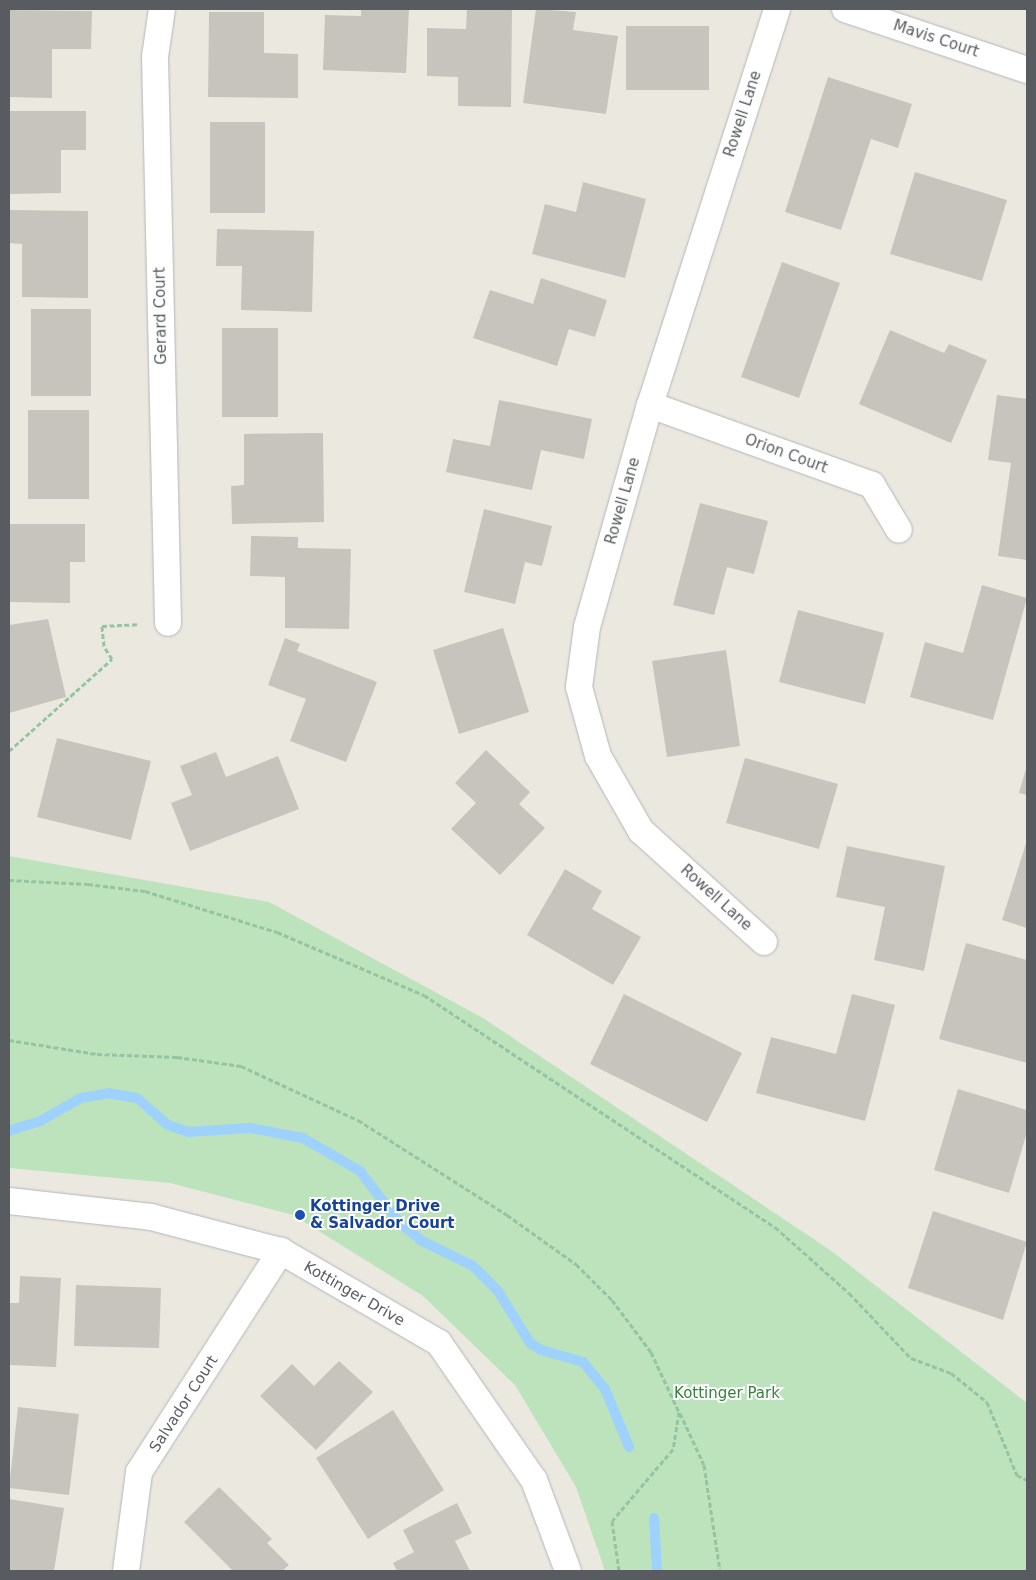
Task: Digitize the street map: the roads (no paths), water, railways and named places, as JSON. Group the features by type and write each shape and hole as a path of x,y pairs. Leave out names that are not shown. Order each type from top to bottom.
{"street":[{"name":"Gerard Court","path":"162,9 155,57 168,623"},
{"name":"Rowell Lane","path":"764,942 641,830 598,756 579,687 587,627 650,405 777,9"},
{"name":"Mavis Court","path":"845,9 1027,70"},
{"name":"Orion Court","path":"650,405 872,485 898,530"},
{"name":"Kottinger Drive","path":"9,1201 151,1217 282,1251 439,1343 534,1480 568,1571"},
{"name":"Salvador Court","path":"126,1571 140,1472 282,1251"}],"waterway":[{"path":"9,1131 42,1120 81,1098 108,1093 137,1098 168,1125 188,1132 250,1128 303,1138 360,1171 398,1221 422,1241 473,1266 498,1291 530,1343 541,1350 583,1362 605,1389 629,1447"},
{"path":"654,1518 657,1571"}],"place":[{"name":"Kottinger Drive & Salvador Court","path":"300,1215"}],"park label":[{"name":"Kottinger Park","path":"727,1394"}]}
